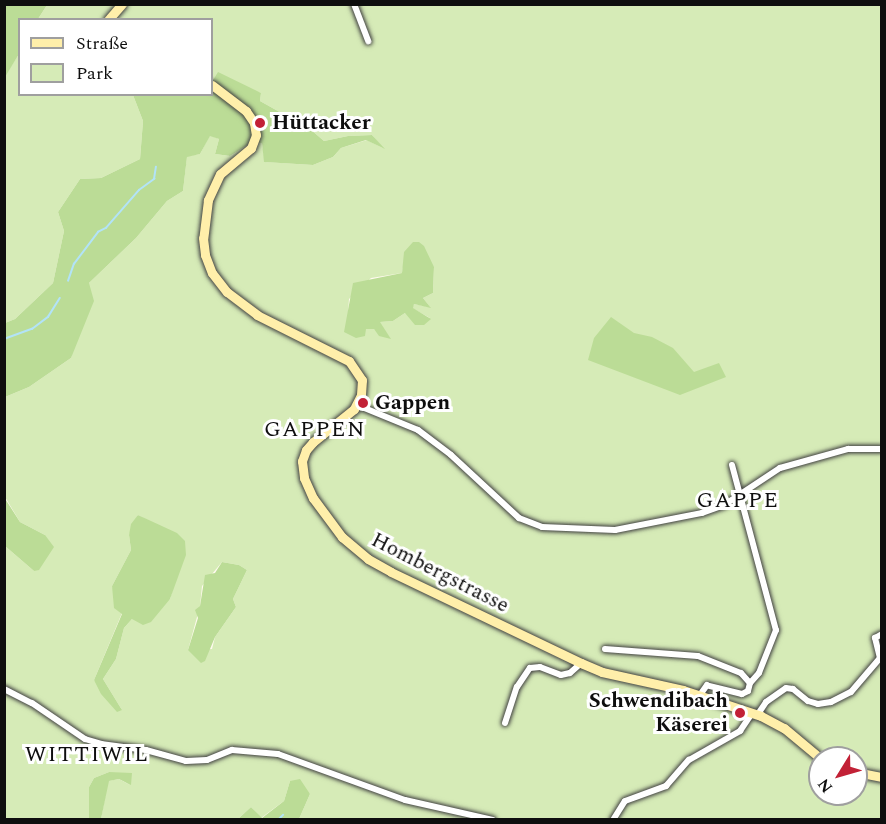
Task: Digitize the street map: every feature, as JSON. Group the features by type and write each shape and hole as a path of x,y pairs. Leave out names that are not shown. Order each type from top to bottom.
{"street":[{"path":"110,18 122,4"},
{"path":"354,4 368,41"},
{"path":"213,86 246,111 254,123 256,135 251,148 220,174 208,200 203,238 212,273 226,292 257,315 349,361 362,380 361,395 357,405 418,430 451,454 519,518 542,527 615,530 711,510 740,494 774,470 814,457 853,448 882,450"},
{"name":"Hombergstrasse","path":"357,405 309,446 302,461 308,488 334,529 358,552 385,569 581,663 602,672 700,695 754,713 784,728 808,748"},
{"path":"700,695 707,685 742,694 759,673 776,630 732,465"},
{"path":"613,819 625,801 666,786 689,760 740,731 754,713 786,688 794,689 808,701 818,704 831,702 851,692 880,658 875,638 882,634"},
{"path":"605,649 698,656 741,673 750,683"},
{"path":"505,723 517,687 530,668 540,667 561,675 570,673 581,663"},
{"path":"4,689 32,703 85,739 101,744 146,750 186,761 207,760 232,750 278,754 405,800 493,819"}],"green space":[{"path":"5,4 47,5 39,18 18,18 18,56 5,77"},
{"path":"47,5 881,5 881,819 299,819 310,794 290,781 284,801 261,818 251,807 238,819 101,819 108,781 119,779 130,785 109,772 94,778 89,787 89,819 5,819 5,546 34,571 45,535 20,522 5,497 5,397 29,387 71,358 89,283 136,238 167,201 183,191 187,156 200,154 210,135 219,139 215,154 230,156 249,144 262,143 265,162 313,165 333,157 341,148 367,140 383,148 372,135 348,136 324,141 310,129 260,101 261,93 213,82 213,18 39,18","holes":["404,261 434,267 433,293 423,298 430,307 414,304 412,308 430,318 405,313 393,321 379,322 390,338 374,329 366,329 348,313 349,299 371,278 402,273","138,515 155,524 176,578 170,599 132,619 124,628 116,659 103,679 122,710 94,680 122,613 112,586 131,550 129,535","222,562 239,565 247,570 233,599 236,607 215,637 212,649 188,650 200,606 202,586"]},
{"path":"18,56 18,96 133,96 143,121 140,159 101,178 80,179 58,212 64,231 53,283 15,319 5,323 4,77"},
{"path":"218,72 261,93 260,101 310,129 324,141 348,136 372,135 385,149 366,140 341,148 333,157 313,165 264,162 262,143 249,144 230,156 215,154 219,139 210,136 200,154 187,157 183,191 167,201 136,238 89,283 94,301 71,358 29,387 5,397 5,323 15,319 53,283 64,231 58,212 80,179 101,178 140,159 143,121 133,96 213,96 213,80"},
{"path":"413,242 419,242 424,246 434,267 433,293 423,298 431,308 414,304 413,308 431,319 424,325 415,325 405,313 393,321 380,322 391,339 379,336 374,329 366,329 365,336 356,338 344,332 353,283 402,273 404,252"},
{"path":"611,317 634,333 652,337 673,348 694,372 719,363 726,377 680,395 588,360 594,338"},
{"path":"4,497 20,522 45,535 54,547 39,570 34,571 5,546"},
{"path":"138,515 177,533 185,541 186,555 170,599 151,622 143,625 132,619 124,628 116,659 103,679 122,710 117,712 101,694 94,680 122,614 114,608 112,586 131,550 129,535 131,524"},
{"path":"222,562 239,565 247,570 233,599 236,607 215,637 205,661 201,663 188,650 198,618 195,610 200,606 205,575 215,573"},
{"path":"109,772 132,773 131,785 119,779 109,781 101,819 89,819 89,787 94,778"},
{"path":"300,779 310,794 299,819 238,819 251,807 262,818 284,801 290,781"}],"waterway":[{"path":"68,281 74,264 98,232 106,228 139,190 154,179 156,167"},
{"path":"4,339 32,329 48,317 60,298"},
{"path":"278,820 283,815"}],"place":[{"name":"Hüttacker","path":"260,123"},
{"name":"Gappen","path":"363,403"},
{"name":"Schwendibach Käserei","path":"740,713"}],"district":[{"name":"GAPPEN","path":"315,430"},
{"name":"GAPPE","path":"738,501"},
{"name":"WITTIWIL","path":"87,755"}]}
